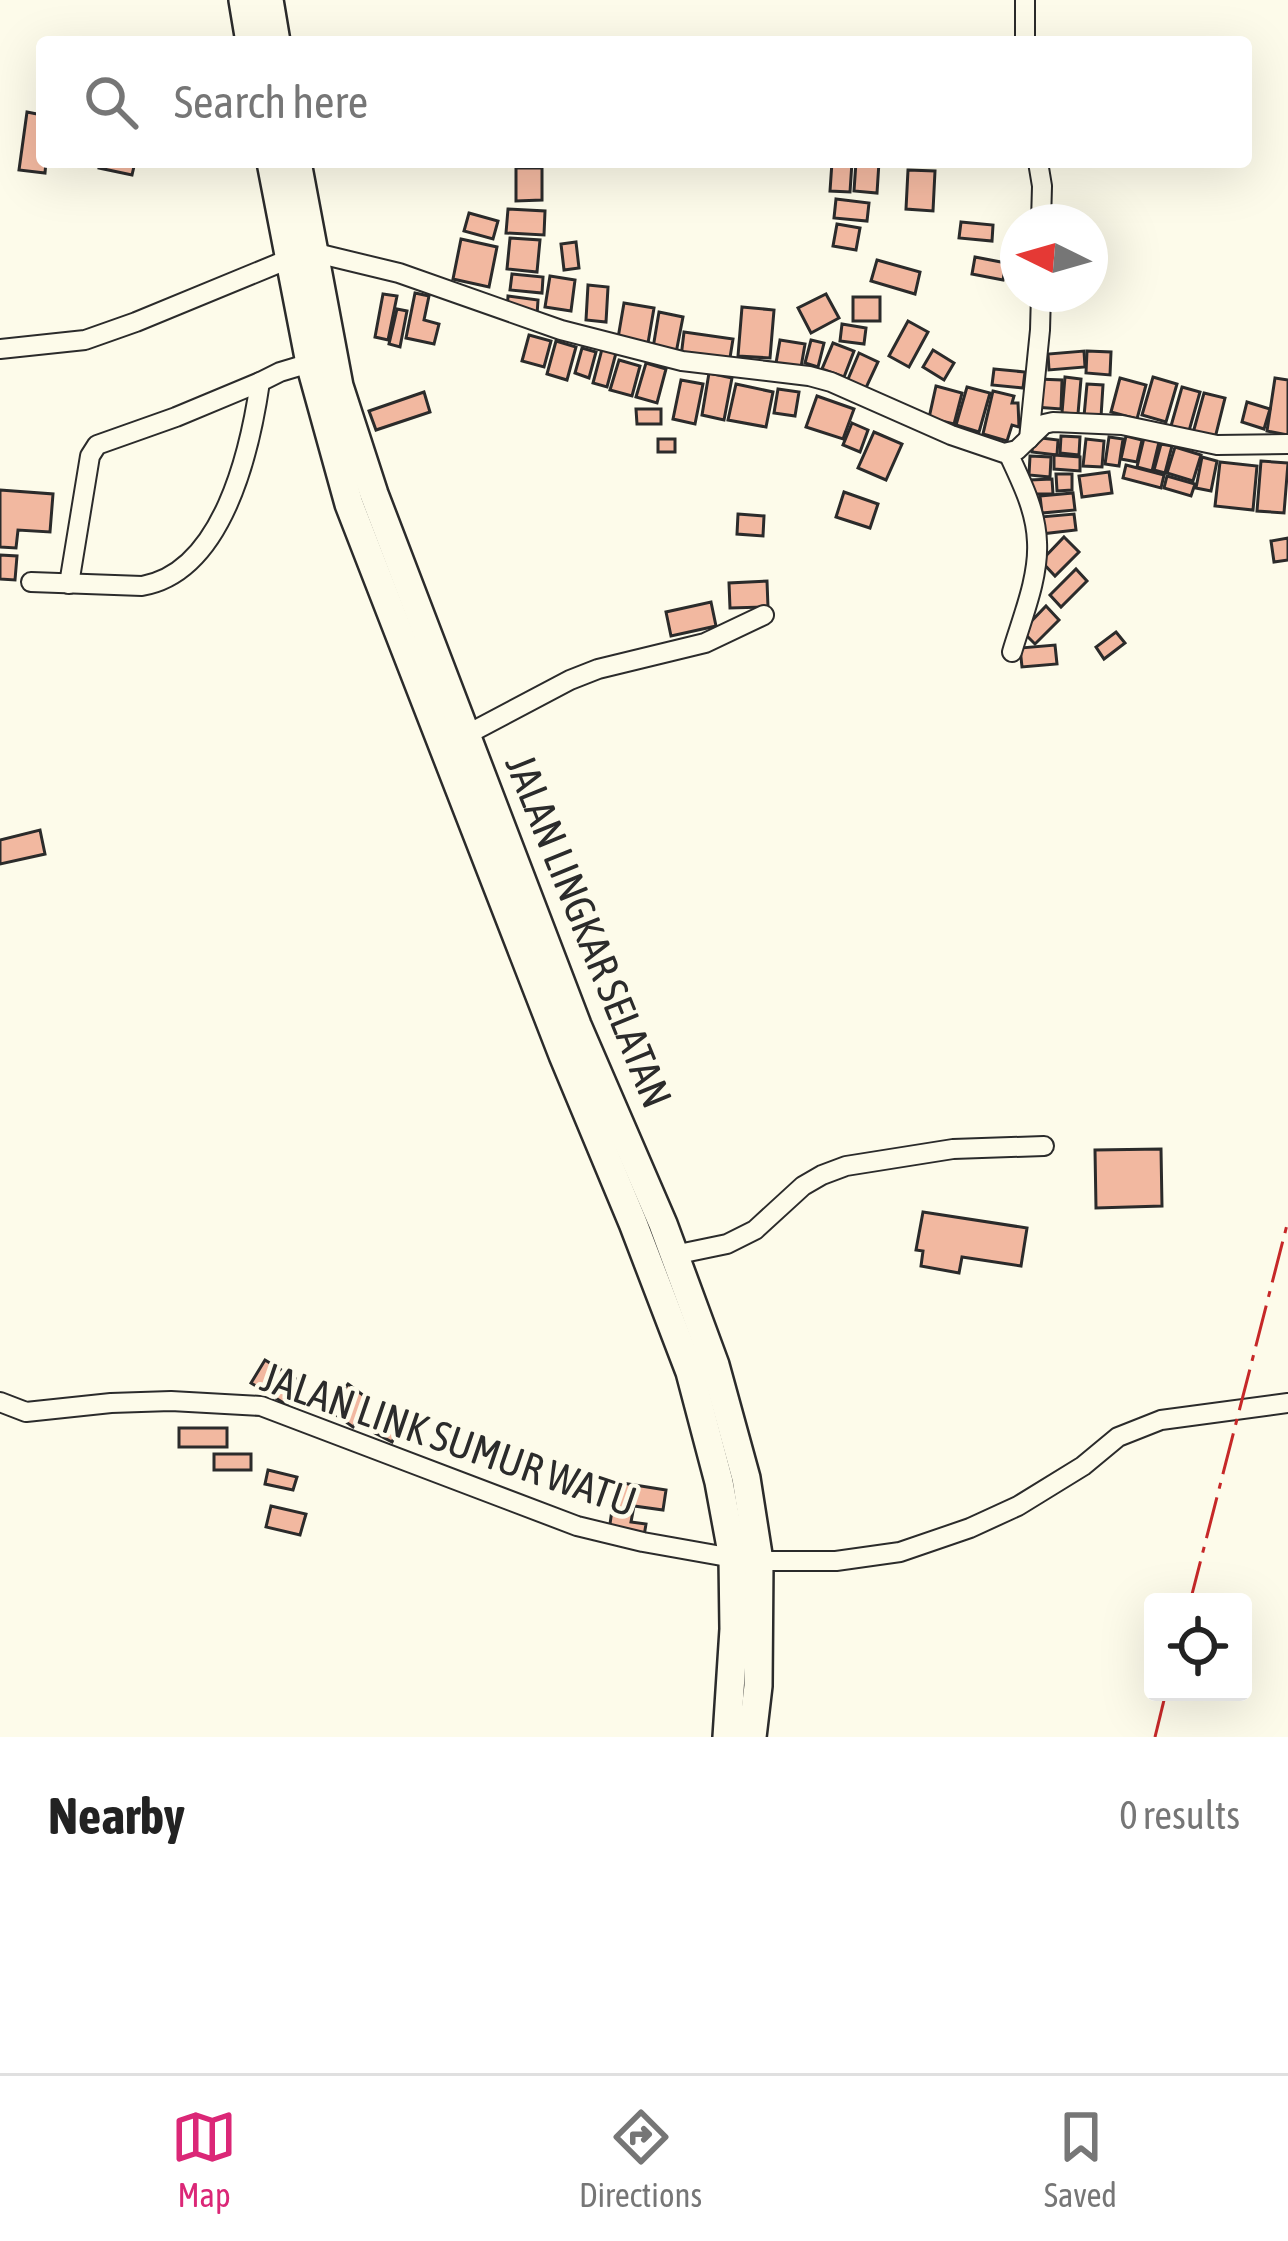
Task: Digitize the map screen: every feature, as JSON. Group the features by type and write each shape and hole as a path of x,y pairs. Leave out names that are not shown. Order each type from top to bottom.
{"highway":[{"path":"243,0 249,36"},
{"path":"269,0 275,36"},
{"name":"JALAN LINGKAR SELATAN","path":"274,168 356,441 577,1024 715,1365 713,1407"},
{"name":"JALAN LINGKAR SELATAN","path":"297,168 310,363 350,504 691,1372 746,1478 746,1559 758,1686 752,1737"},
{"name":"JALAN LINGKAR SELATAN","path":"727,1737 734,1629 746,1559"}],"street":[{"path":"1025,0 1025,36"},
{"path":"1039,168 1040,204"},
{"path":"0,349 85,340 300,255 399,273 561,330 682,361 831,382 951,435 1008,453 1053,422 1122,424 1217,445 1288,444"},
{"path":"1029,439 1040,312"},
{"path":"69,584 90,456 97,445 310,363"},
{"path":"31,582 159,583 191,561 213,532 242,468 260,382"},
{"path":"1008,453 1029,501 1037,541 1033,578 1012,652"},
{"path":"466,735 570,680 705,644 764,615"},
{"path":"674,1255 727,1244 755,1230 803,1186 846,1166 953,1149 1043,1146"},
{"name":"JALAN LINK SUMUR WATU","path":"0,1402 26,1412 171,1401 260,1406 577,1526 746,1559 836,1561 900,1552 970,1528 1018,1506 1118,1438 1161,1420 1288,1402"}],"building":[{"path":"27,112 36,114 36,168 45,168 45,173 19,170"},
{"path":"99,168 134,168 132,175"},
{"path":"516,168 542,168 542,200 516,201"},
{"path":"832,168 852,168 850,192 830,191"},
{"path":"856,168 879,168 877,193 854,191"},
{"path":"908,170 935,171 933,211 906,209"},
{"path":"836,199 869,203 867,221 834,218"},
{"path":"508,209 545,211 544,235 506,233"},
{"path":"469,213 498,221 493,239 464,231"},
{"path":"961,222 993,225 992,241 959,238"},
{"path":"837,224 860,228 856,250 833,246"},
{"path":"510,238 540,240 537,272 507,269"},
{"path":"461,239 497,247 489,287 453,279"},
{"path":"576,242 579,268 564,270 561,244"},
{"path":"975,257 1000,262 1000,279 972,274"},
{"path":"877,260 920,272 915,294 871,281"},
{"path":"512,274 543,277 542,293 510,290"},
{"path":"550,276 575,280 571,311 545,307"},
{"path":"588,285 608,287 606,322 586,320"},
{"path":"415,293 429,296 424,320 439,324 434,344 406,338"},
{"path":"383,294 397,296 388,340 375,337"},
{"path":"826,294 839,318 811,333 798,308"},
{"path":"508,296 538,300 537,315 507,312"},
{"path":"853,297 880,297 880,321 853,321"},
{"path":"624,303 654,308 648,343 618,338"},
{"path":"742,307 774,310 770,358 738,356"},
{"path":"397,309 407,311 400,347 389,344"},
{"path":"659,312 683,317 676,353 653,348"},
{"path":"908,321 928,332 909,367 889,356"},
{"path":"842,324 866,328 864,344 840,341"},
{"path":"684,332 733,339 729,364 681,357"},
{"path":"529,335 551,341 544,367 522,361"},
{"path":"780,340 805,344 800,373 775,369"},
{"path":"811,340 824,343 818,367 805,363"},
{"path":"556,341 576,347 567,380 547,374"},
{"path":"833,343 854,351 844,377 822,369"},
{"path":"582,348 596,352 589,378 575,373"},
{"path":"602,349 616,353 607,387 593,383"},
{"path":"933,350 954,363 944,380 923,367"},
{"path":"1084,351 1085,367 1049,370 1048,354"},
{"path":"1087,351 1111,352 1110,375 1086,373"},
{"path":"859,353 878,362 864,392 846,384"},
{"path":"619,360 640,366 632,396 610,390"},
{"path":"646,363 666,369 657,403 636,397"},
{"path":"994,369 1025,372 1023,388 992,385"},
{"path":"709,373 732,378 724,420 702,415"},
{"path":"1065,377 1081,379 1078,414 1062,413"},
{"path":"1153,377 1177,384 1166,422 1142,415"},
{"path":"1120,378 1146,385 1137,419 1111,412"},
{"path":"1275,378 1288,380 1288,435 1267,431"},
{"path":"1037,379 1062,380 1061,409 1035,407"},
{"path":"681,380 703,384 695,424 673,419"},
{"path":"736,384 773,392 766,427 728,420"},
{"path":"1087,384 1103,385 1101,417 1084,416"},
{"path":"936,386 962,393 954,424 929,418"},
{"path":"967,387 990,393 979,432 956,425"},
{"path":"1182,387 1200,392 1189,431 1171,426"},
{"path":"778,389 799,392 795,416 774,413"},
{"path":"993,391 1014,396 1012,403 1018,403 1019,427 1012,425 1007,441 983,434"},
{"path":"424,392 430,412 376,430 369,411"},
{"path":"1204,393 1225,398 1215,438 1193,433"},
{"path":"817,396 854,409 843,439 806,427"},
{"path":"1247,402 1270,409 1264,429 1242,422"},
{"path":"636,409 661,409 661,424 637,424"},
{"path":"852,423 868,430 860,452 843,445"},
{"path":"874,432 902,444 886,480 858,468"},
{"path":"1061,436 1080,437 1079,455 1060,453"},
{"path":"1126,436 1142,440 1137,462 1121,459"},
{"path":"1033,437 1058,440 1057,455 1032,452"},
{"path":"1109,437 1123,439 1119,466 1105,464"},
{"path":"1144,438 1159,442 1152,471 1137,467"},
{"path":"658,439 675,439 675,452 658,452"},
{"path":"1086,439 1104,441 1102,467 1083,466"},
{"path":"1161,444 1172,446 1165,473 1154,470"},
{"path":"1175,447 1201,455 1193,481 1167,473"},
{"path":"1054,455 1080,457 1080,471 1054,469"},
{"path":"1030,456 1051,457 1050,477 1029,475"},
{"path":"1202,457 1217,461 1211,491 1196,488"},
{"path":"1261,461 1288,463 1284,513 1257,511"},
{"path":"1220,462 1257,466 1253,510 1215,506"},
{"path":"1126,465 1164,475 1161,488 1123,478"},
{"path":"1109,472 1112,493 1082,497 1079,476"},
{"path":"1056,474 1072,474 1072,490 1057,491"},
{"path":"1167,476 1195,484 1191,496 1164,488"},
{"path":"1052,479 1053,494 1030,494 1030,480"},
{"path":"0,490 53,494 50,532 18,530 16,548 0,547"},
{"path":"844,492 878,504 870,528 836,517"},
{"path":"1073,493 1075,510 1042,513 1040,496"},
{"path":"738,514 764,516 763,536 737,534"},
{"path":"1074,514 1076,530 1041,534 1040,517"},
{"path":"1064,537 1079,552 1055,576 1041,561"},
{"path":"1288,538 1288,560 1274,562 1271,541"},
{"path":"0,555 17,556 15,580 0,579"},
{"path":"1076,569 1087,581 1061,607 1050,595"},
{"path":"767,581 768,607 730,608 729,583"},
{"path":"711,602 716,626 671,636 666,612"},
{"path":"1046,606 1059,620 1035,644 1022,631"},
{"path":"1116,632 1125,643 1104,659 1096,647"},
{"path":"1055,645 1057,664 1022,667 1020,648"},
{"path":"40,830 45,854 0,864 0,840"},
{"path":"1161,1149 1162,1206 1096,1208 1095,1150"},
{"path":"923,1212 1027,1228 1021,1266 962,1257 959,1273 921,1266 923,1251 916,1250"},
{"path":"265,1360 301,1382 287,1405 251,1383"},
{"path":"348,1384 371,1401 353,1427 329,1410"},
{"path":"386,1409 404,1418 392,1442 375,1433"},
{"path":"179,1428 227,1428 227,1447 179,1447"},
{"path":"214,1454 251,1454 251,1470 214,1470"},
{"path":"268,1470 297,1477 293,1490 265,1484"},
{"path":"616,1482 666,1490 663,1510 634,1506 631,1522 646,1524 644,1536 609,1531"},
{"path":"271,1506 306,1514 300,1535 266,1527"}],"power":[{"path":"1192,1593 1288,1221"},
{"path":"1155,1737 1164,1701"}]}
